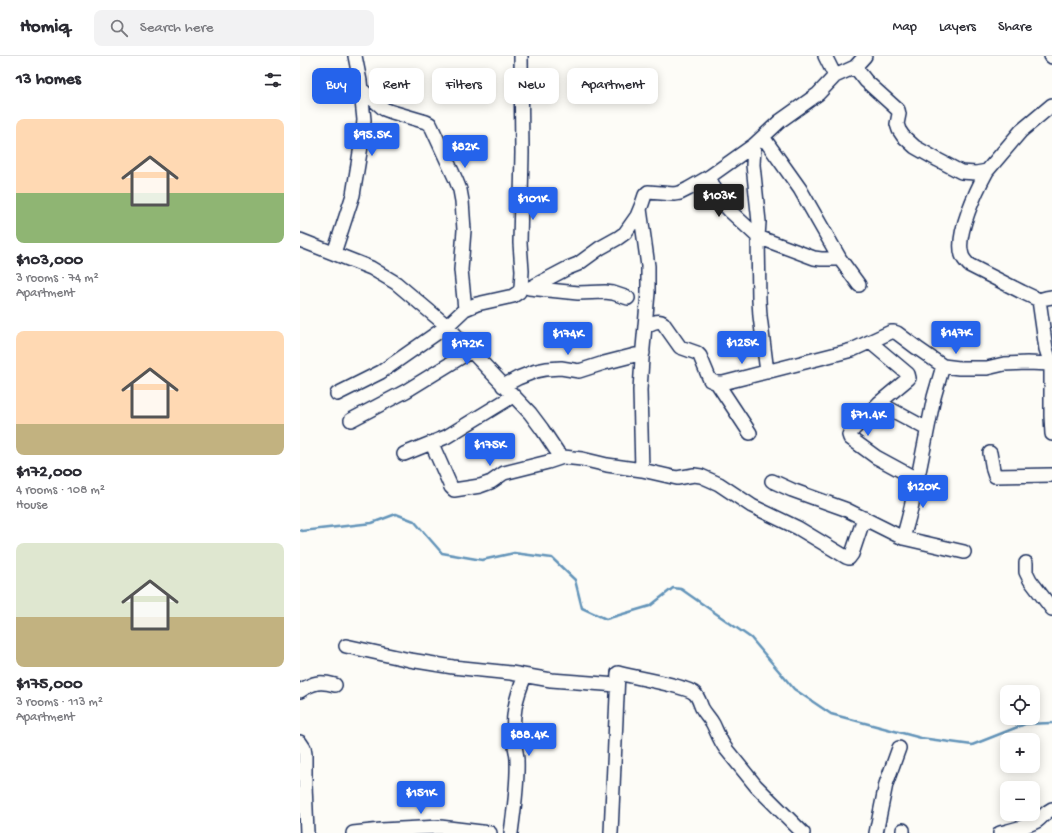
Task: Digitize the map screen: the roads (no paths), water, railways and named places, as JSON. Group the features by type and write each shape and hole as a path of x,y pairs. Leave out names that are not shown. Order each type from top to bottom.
{"street":[{"path":"355,56 357,68"},
{"path":"520,56 522,153 520,243 522,271 526,288"},
{"path":"825,56 835,76"},
{"path":"337,394 381,372 447,326 465,309 477,304 513,296 526,288 578,264 600,248 625,233 640,210 645,195 648,192 674,194 688,190 758,141 780,121 818,94 835,76 854,67 865,56"},
{"path":"854,67 866,81 898,110 899,114 897,124 899,130 915,147 961,172 976,173 987,171"},
{"path":"334,254 353,195 358,168 364,120 361,88"},
{"path":"361,88 384,109 426,122 430,124 432,128 460,190 464,230 461,270 465,309"},
{"path":"1052,105 1021,131 987,171 973,198 966,218 962,232 961,253 969,265 1022,292 1039,300 1052,297"},
{"path":"758,141 753,164 759,222 758,282 760,316 767,372"},
{"path":"758,141 800,189 840,259 859,285"},
{"path":"708,177 720,200 758,237 814,258 840,259"},
{"path":"640,210 648,266 648,293 640,390 642,470"},
{"path":"300,240 371,268 396,283 447,326 471,351 530,413 558,453 563,457"},
{"path":"526,288 578,293 605,292 628,298"},
{"path":"1039,300 1046,349 1051,364 1052,434"},
{"path":"645,326 661,321 664,323 680,347 697,353 700,356 710,380 716,383 750,433"},
{"path":"716,383 767,372 852,350 891,332 897,333 943,366 959,368 987,368 1004,364 1027,362 1051,364"},
{"path":"870,342 909,376 908,379 879,403 850,433 850,438 876,458 907,475 915,476"},
{"path":"351,420 406,391 471,351"},
{"path":"503,386 536,371 561,368 579,371 642,353"},
{"path":"903,538 910,512 915,476 919,472 934,397 943,366"},
{"path":"404,454 432,444 453,433 513,396"},
{"path":"879,403 927,429"},
{"path":"432,444 454,490 480,486 491,482 504,473 563,457 642,470 677,478 697,475 712,480 728,489 742,501 798,528 846,557 850,557 852,554 864,518"},
{"path":"990,453 995,476 1052,474"},
{"path":"772,481 792,490 845,509 903,538 964,552"},
{"path":"1026,563 1026,572 1030,580 1052,608"},
{"path":"346,646 410,660 454,667 511,673 551,680 617,685"},
{"path":"611,833 618,673 678,687 691,691 695,694 726,749 756,786 803,833"},
{"path":"511,833 517,779 517,759 513,728 514,711 519,690 525,676"},
{"path":"300,691 318,683 326,682 335,685"},
{"path":"300,742 304,748 307,833"},
{"path":"876,833 886,784 899,748"},
{"path":"1000,833 1034,822 1052,809"},
{"path":"353,833 440,827 490,833"}],"waterway":[{"path":"300,530 372,523 396,514 414,521 442,553 482,560 514,553 552,558 575,580 582,608 606,619 650,606 673,588 681,589 751,638 794,689 831,714 921,738 972,745 1025,724 1052,723"}]}
